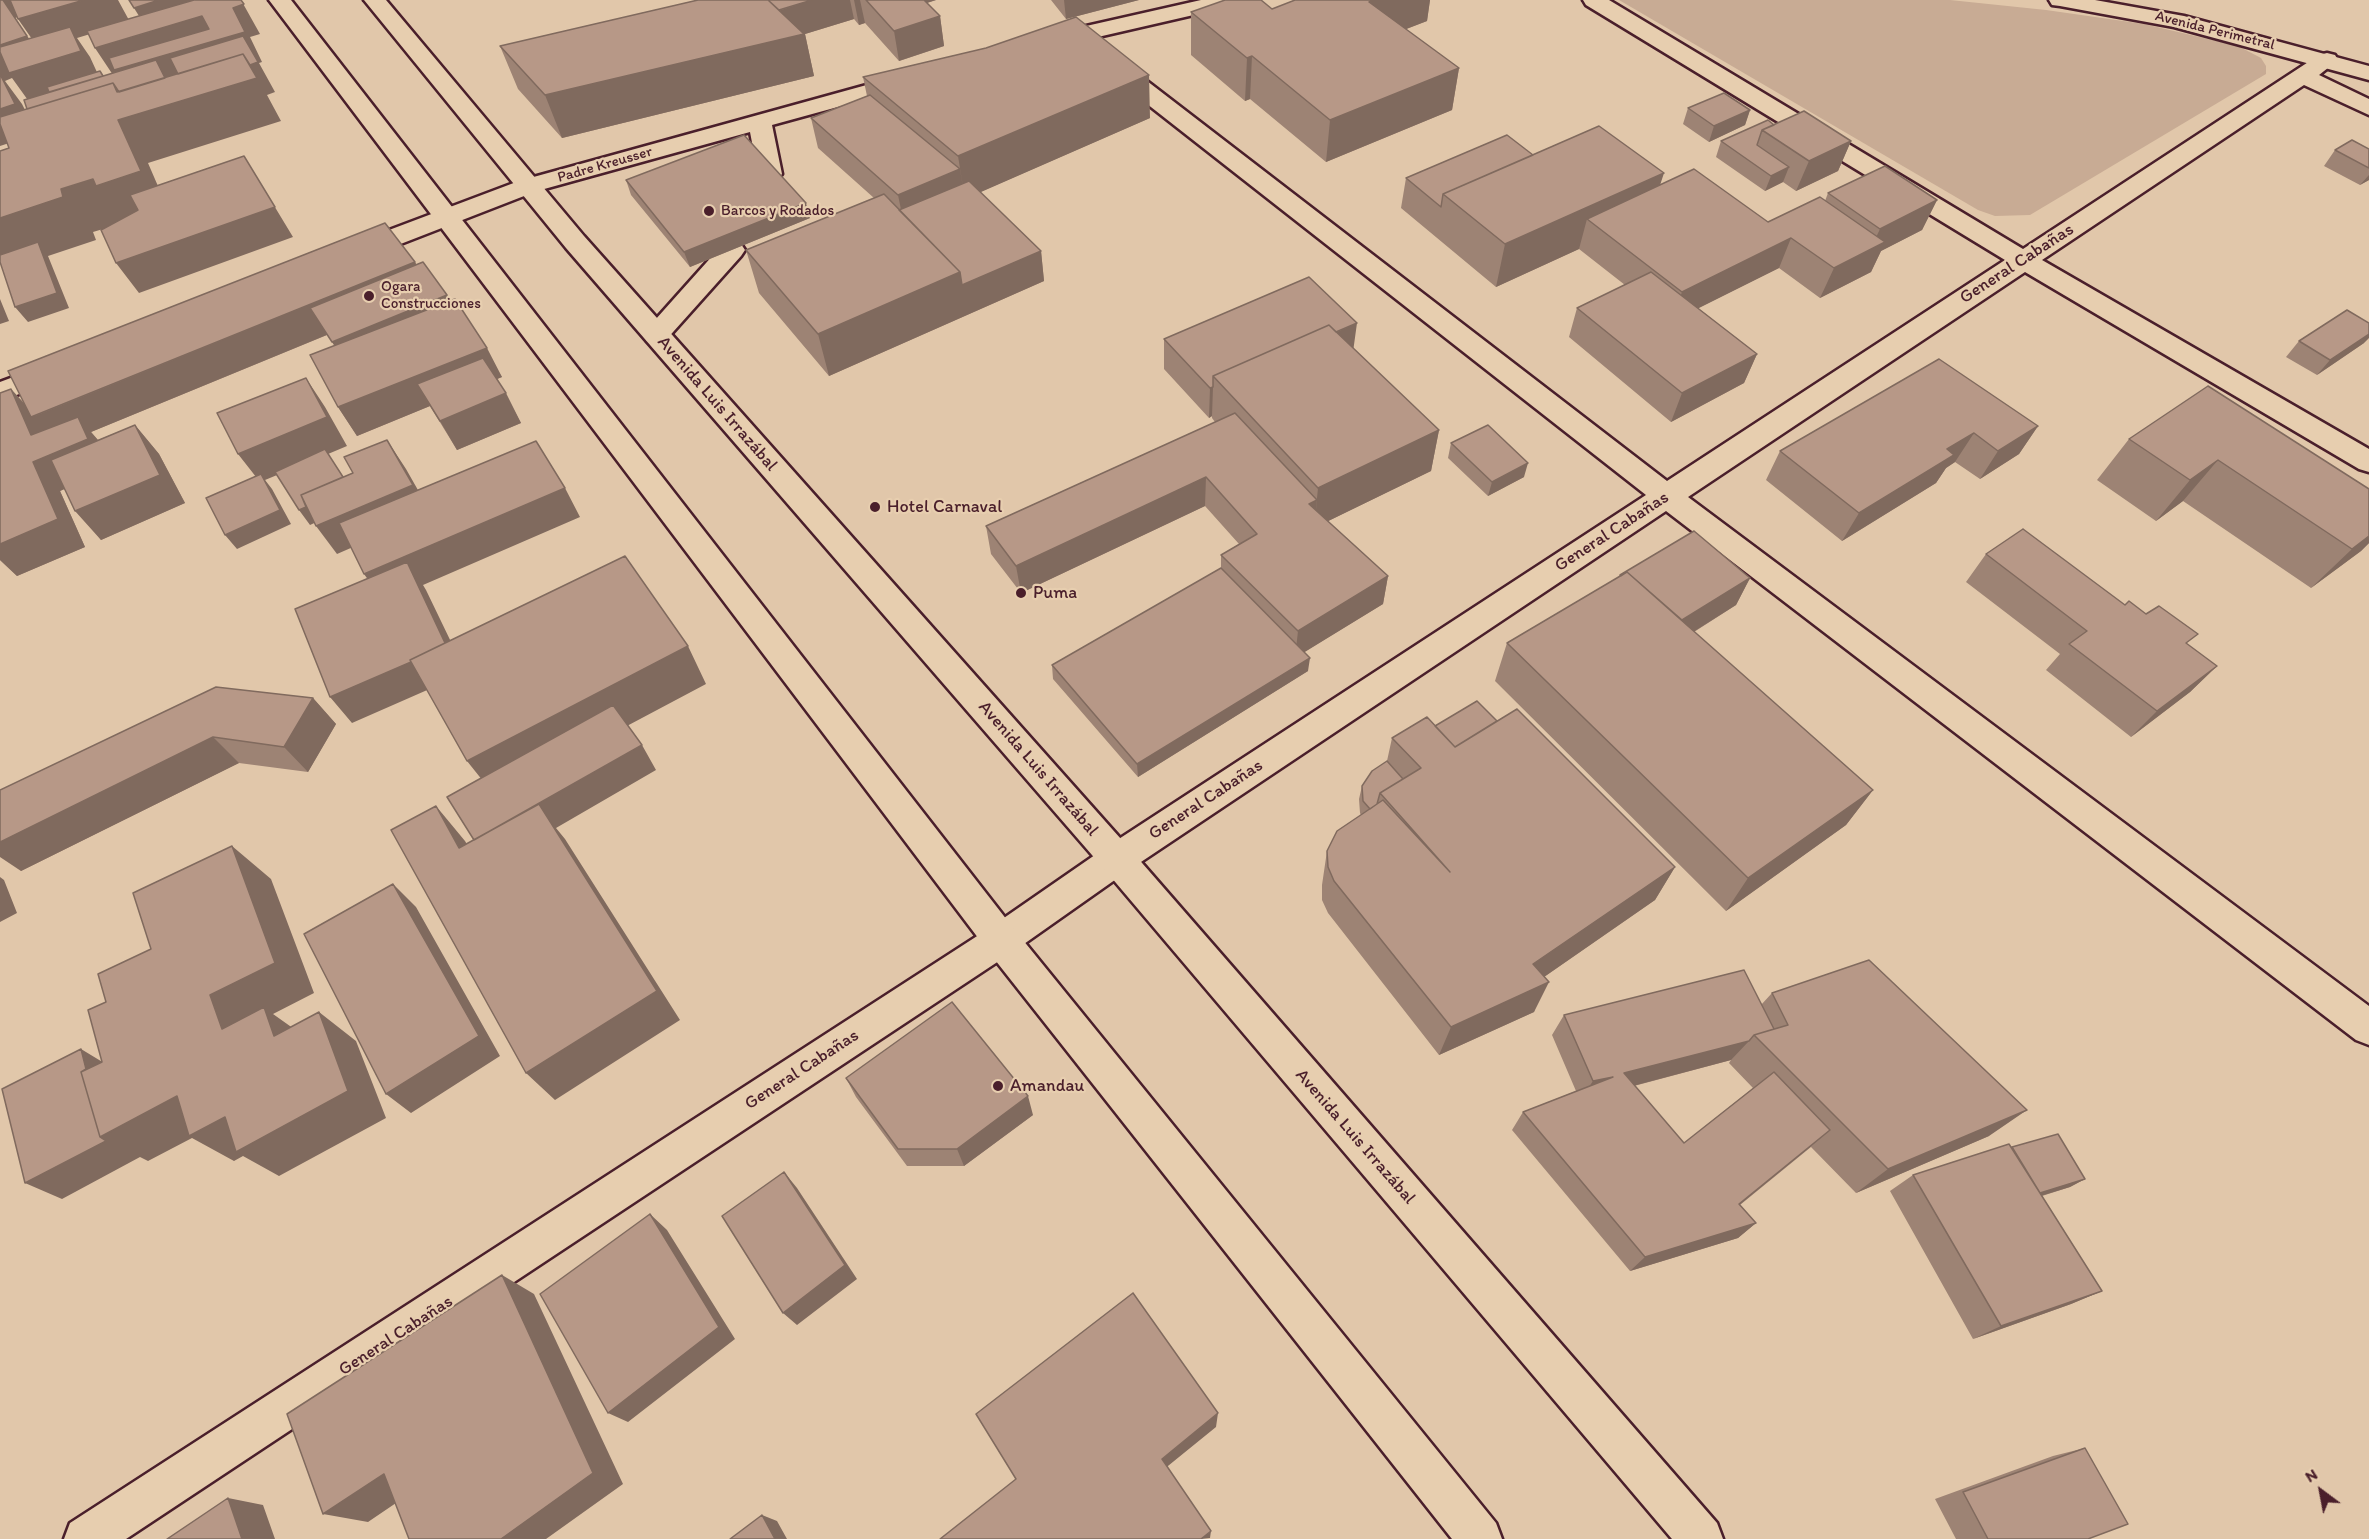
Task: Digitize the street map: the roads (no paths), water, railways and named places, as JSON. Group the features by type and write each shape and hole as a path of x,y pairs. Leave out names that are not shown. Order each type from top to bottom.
{"main road":[{"path":"280,0 448,215 1001,940 1480,1539"},
{"name":"Avenida Luis Irrazábal","path":"375,0 528,186 656,335 1117,859 1701,1539"},
{"path":"1029,47 1229,0"},
{"path":"1594,0 2023,260 2369,462"},
{"name":"Avenida Perimetral","path":"2060,0 2136,12 2327,60 2369,73"},
{"path":"1073,35 1667,496 2369,1028"},
{"name":"General Cabañas","path":"86,1539 1001,940 1117,859 2327,60"},
{"name":"Padre Kreusser","path":"328,263 528,186 928,75"},
{"path":"2303,76 2369,108"},
{"path":"760,122 770,174"},
{"path":"656,335 732,250"},
{"path":"0,392 76,362"}],"place":[{"name":"Barcos y Rodados","path":"709,211"},
{"name":"Ogara Construcciones","path":"369,296"},
{"name":"Hotel Carnaval","path":"875,507"},
{"name":"Puma","path":"1021,593"},
{"name":"Amandau","path":"998,1086"}]}
